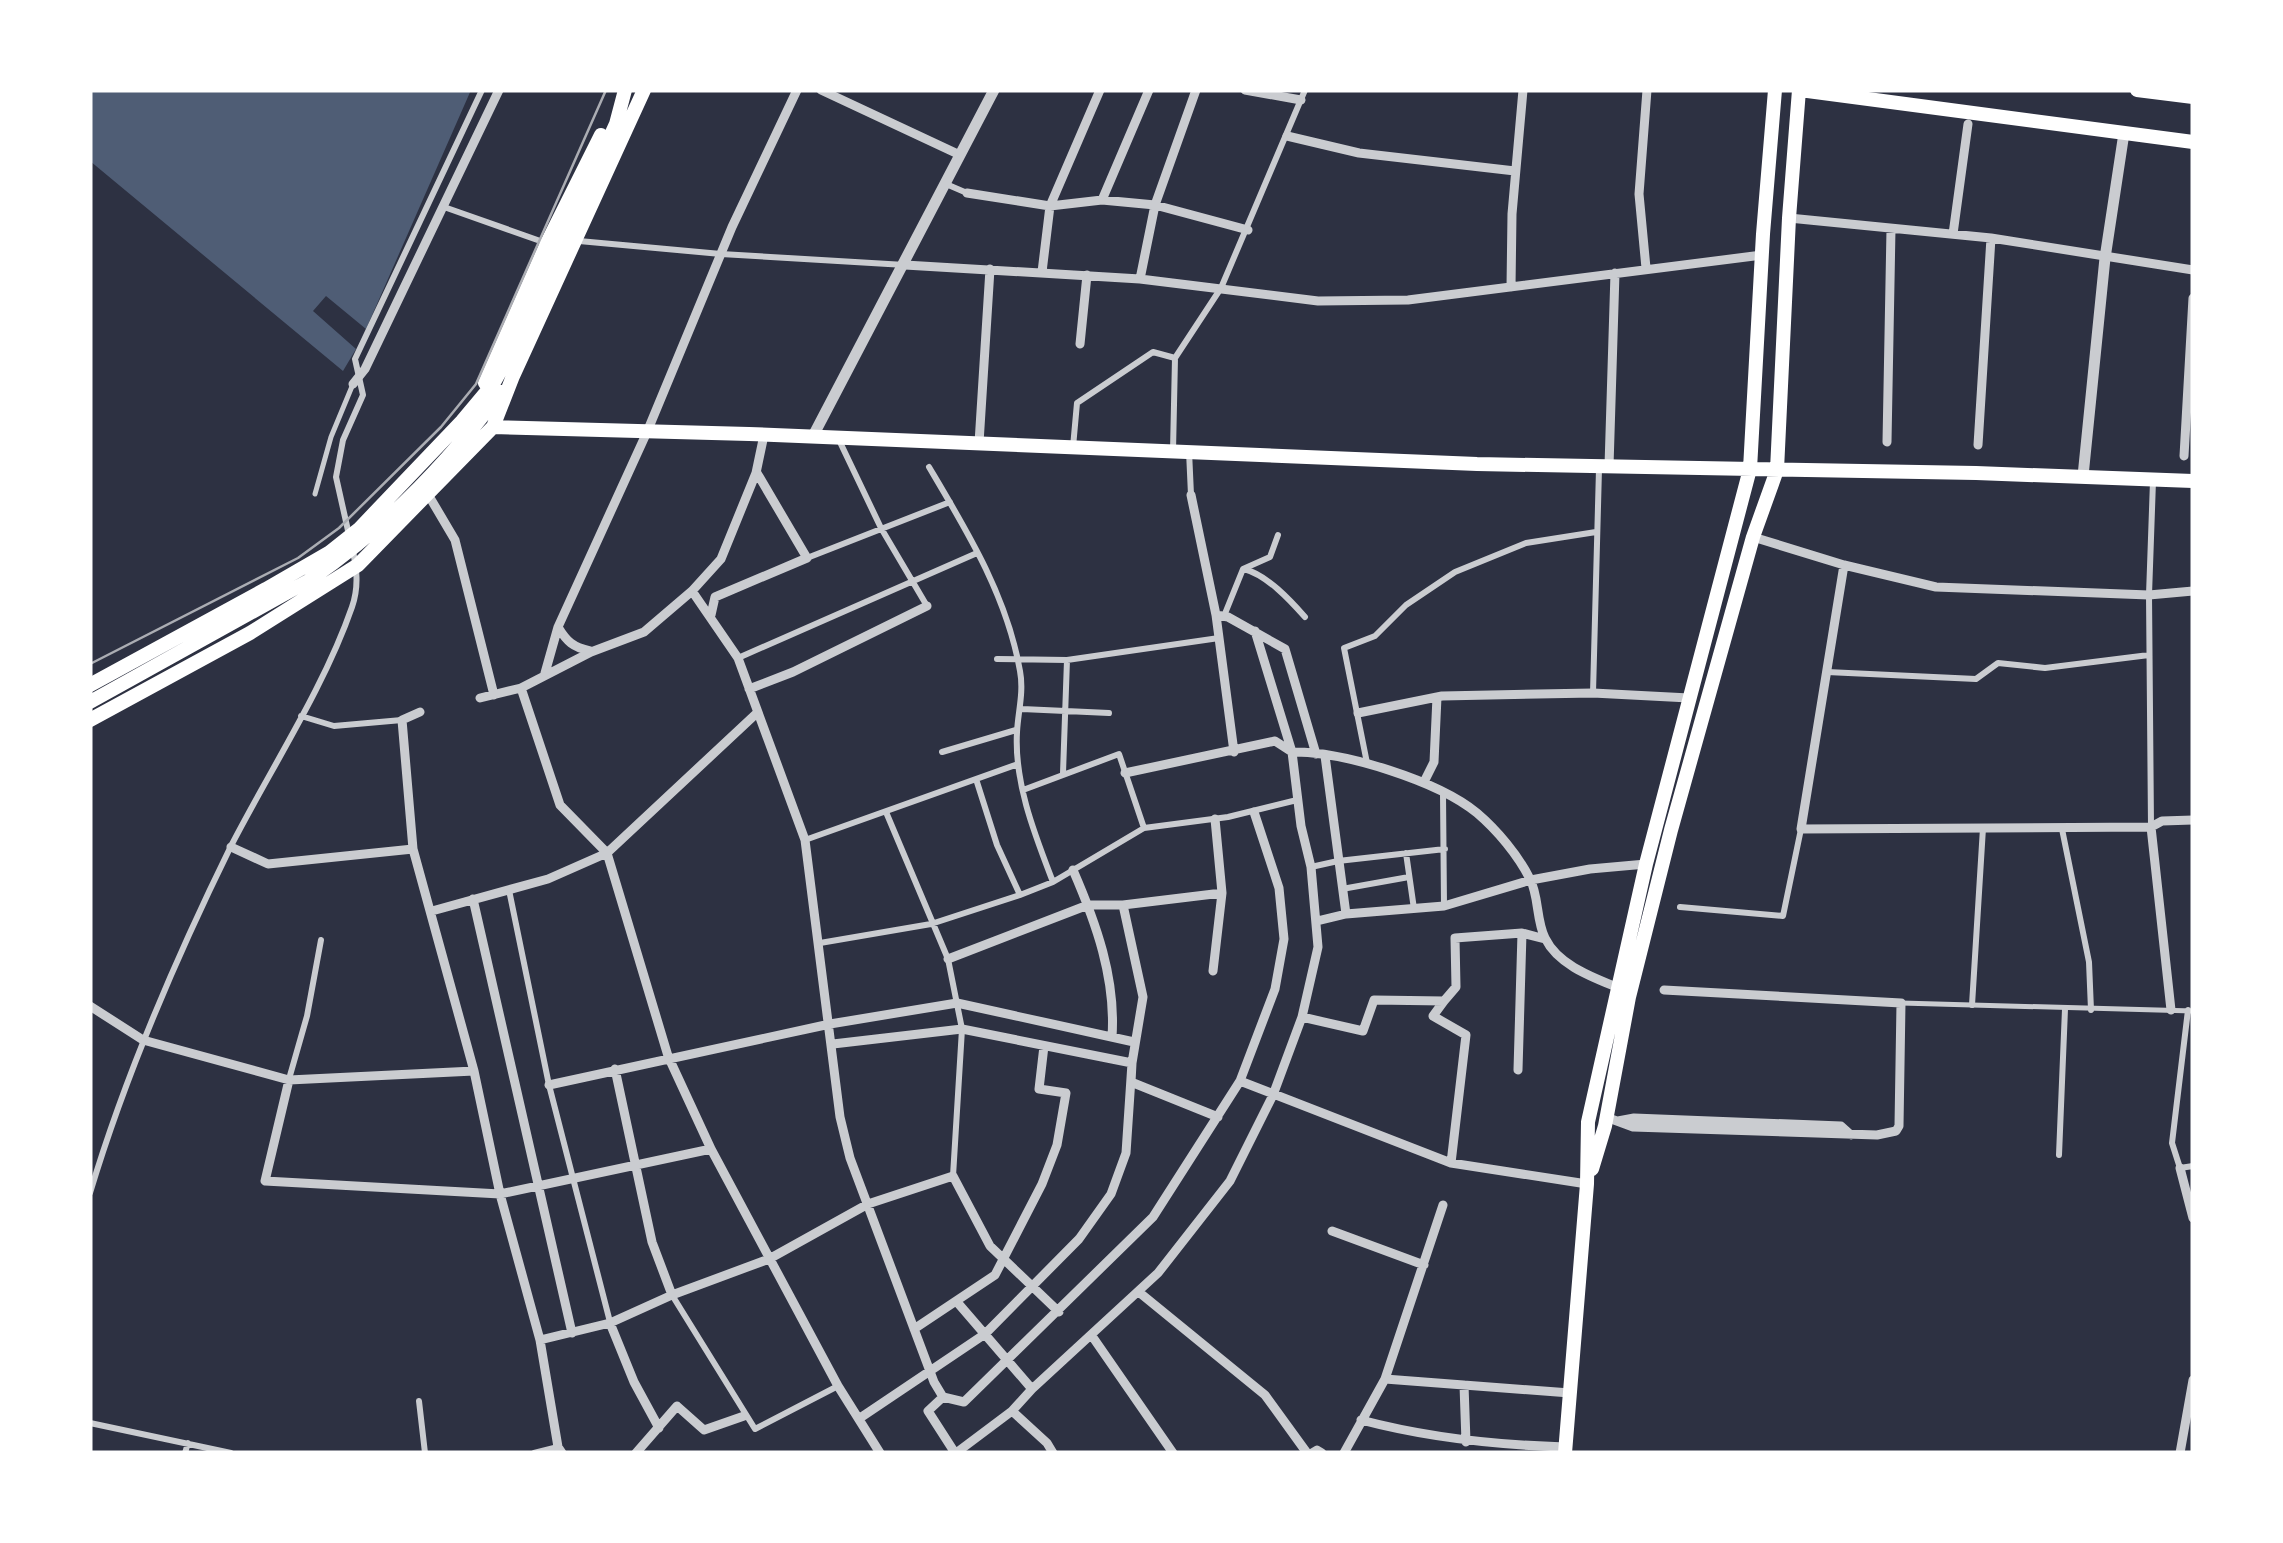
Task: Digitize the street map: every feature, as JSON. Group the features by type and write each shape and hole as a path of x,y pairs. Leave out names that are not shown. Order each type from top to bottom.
{"main road":[{"path":"471,411 547,244 625,90"},
{"path":"90,685 330,552 383,506 471,411 494,384 511,352 616,124 625,90"},
{"path":"90,720 336,581 378,548 493,427 644,90"},
{"path":"1588,1184 1608,1121 1602,1100 1619,988 1646,864 1750,469 1775,90"},
{"path":"1565,1450 1588,1184 1586,1140 1602,1100 1671,830 1753,537 1776,470 1800,90 2193,142"},
{"path":"2138,90 2193,97"},
{"path":"90,702 308,581 372,535 480,419 513,376"},
{"path":"493,427 1604,466 2193,480"},
{"path":"1586,1140 1608,1121"}],"street":[{"path":"90,1193 143,1040 231,847 309,700 355,596 357,568 336,477 343,440 363,396 356,383 355,359 482,90"},
{"path":"356,383 499,90"},
{"path":"546,673 558,627 796,90"},
{"path":"821,90 960,155"},
{"path":"813,436 994,90"},
{"path":"1042,272 1050,206 1100,90"},
{"path":"1102,200 1149,90"},
{"path":"1140,279 1155,205 1196,90"},
{"path":"1234,752 1219,638 1220,616 1181,451 1175,358 1221,288 1303,95 1245,90"},
{"path":"1512,287 1523,90"},
{"path":"1646,90 1639,194 1646,268"},
{"path":"1953,234 1968,124"},
{"path":"2083,476 2105,258 2124,133"},
{"path":"1287,136 1358,153 1516,171"},
{"path":"946,184 967,193 1050,206 1102,200 1155,205 1248,230"},
{"path":"444,207 547,244"},
{"path":"1789,218 1991,238 2193,270"},
{"path":"1887,442 1891,229"},
{"path":"1978,444 1991,238"},
{"path":"577,241 721,254 1140,279 1318,301 1408,300 1762,255"},
{"path":"979,443 990,269"},
{"path":"1593,692 1596,532 1604,466 1614,273"},
{"path":"1080,344 1088,275"},
{"path":"2184,456 2193,298"},
{"path":"1073,446 1077,403 1153,352 1175,358"},
{"path":"480,698 521,688 591,652 644,632 692,592 721,560 756,473 764,435"},
{"path":"749,689 794,672 928,606 880,528 838,438"},
{"path":"928,467 992,576 1021,672 1022,709 1016,730 1023,790 1036,838 1054,882"},
{"path":"756,473 807,558"},
{"path":"2154,480 2149,594 2152,827 2171,1010"},
{"path":"429,496 455,540 494,695"},
{"path":"711,615 715,597 950,502"},
{"path":"1368,764 1344,648 1375,636 1406,605 1455,572 1526,544 1596,532"},
{"path":"1220,616 1243,569 1270,556 1278,535"},
{"path":"1753,537 1844,564 1965,590 2149,594 2193,591"},
{"path":"738,658 976,553"},
{"path":"1680,906 1783,916 1844,564"},
{"path":"1243,569 1266,581 1305,617"},
{"path":"692,592 738,658 805,840 840,1117 850,1158 930,1373 943,1398"},
{"path":"1220,616 1285,649 1320,755 1346,914"},
{"path":"558,627 574,648 591,652"},
{"path":"943,1398 928,1412 956,1453 1012,1411 1032,1388 1140,1293 1230,1182 1273,1095 1302,1017 1318,947 1317,921 1292,752 1255,631"},
{"path":"997,659 1067,660 1219,638"},
{"path":"1827,672 1976,679 1998,663 2044,668 2150,655"},
{"path":"1063,774 1067,660"},
{"path":"521,688 560,805 607,852 668,1056 710,1149 838,1386 880,1453"},
{"path":"1358,713 1438,697 1593,692 1689,698"},
{"path":"1424,782 1434,762 1438,697"},
{"path":"1022,709 1110,714"},
{"path":"300,716 334,726 402,720 420,712"},
{"path":"432,911 548,879 607,852 758,712"},
{"path":"402,720 413,849 474,1072 500,1194 540,1340 560,1450 534,1453"},
{"path":"942,752 1016,730"},
{"path":"1126,773 1275,742 1292,752 1368,764 1424,782 1474,810 1496,832 1531,880 1545,939"},
{"path":"1023,790 1120,754 1144,828"},
{"path":"805,840 1018,764"},
{"path":"976,778 997,845 1020,895"},
{"path":"1442,794 1444,906"},
{"path":"820,943 931,924 1020,895 1054,882 1144,828 1254,812 1299,799"},
{"path":"886,812 948,959 962,1029 953,1176 990,1246 1058,1312"},
{"path":"943,1398 964,1402 1153,1216 1240,1081 1275,989 1284,939 1279,888 1254,812"},
{"path":"1213,971 1222,892 1215,819"},
{"path":"1801,829 2152,827 2162,820 2193,820"},
{"path":"1972,1005 1984,828"},
{"path":"2062,828 2089,962 2091,1010"},
{"path":"231,847 268,864 413,849"},
{"path":"1311,867 1338,860 1445,848"},
{"path":"1406,853 1414,909"},
{"path":"1317,921 1346,914 1444,906 1531,880 1646,864"},
{"path":"1073,870 1101,941 1114,1006 1112,1037"},
{"path":"1342,889 1409,877"},
{"path":"509,890 550,1084 610,1322 634,1382 659,1428"},
{"path":"948,959 1088,905 1222,892"},
{"path":"473,900 572,1333"},
{"path":"860,1418 984,1334 1079,1239 1111,1194 1126,1153 1134,1042 1143,997 1122,904"},
{"path":"1451,1163 1466,1035 1432,1016 1456,987 1456,938 1522,933 1545,939 1577,971 1619,988"},
{"path":"1518,1070 1522,933"},
{"path":"321,940 307,1016 265,1180 500,1194 710,1149"},
{"path":"1608,1121 1633,1127 1851,1134 1888,1134 1900,1126 1901,1003 1664,990"},
{"path":"1302,1017 1363,1031 1374,1000 1444,1001"},
{"path":"550,1084 830,1024 957,1004 1134,1042"},
{"path":"90,1006 143,1040 288,1080 474,1072"},
{"path":"2059,1155 2065,1009"},
{"path":"2190,1011 2172,1143 2193,1218"},
{"path":"832,1044 962,1029 1132,1063"},
{"path":"914,1329 995,1274 1042,1184 1057,1145 1066,1105 1066,1093 1038,1089 1044,1046"},
{"path":"1132,1063 1131,1082 1218,1118"},
{"path":"615,1069 652,1242 672,1294 734,1392 744,1416 754,1429 838,1386"},
{"path":"1240,1081 1451,1163 1588,1184"},
{"path":"1602,1100 1634,1118"},
{"path":"1608,1121 1634,1118 1841,1126 1851,1134"},
{"path":"2180,1168 2193,1166"},
{"path":"540,1340 610,1322 672,1294 769,1259 868,1204 953,1176"},
{"path":"1344,1453 1386,1379 1443,1205"},
{"path":"1332,1231 1424,1264"},
{"path":"1140,1293 1264,1395 1310,1453 1322,1453"},
{"path":"958,1302 1032,1388"},
{"path":"1092,1336 1174,1453"},
{"path":"1386,1379 1570,1392"},
{"path":"2180,1453 2193,1380"},
{"path":"1464,1385 1466,1442"},
{"path":"419,1401 426,1453"},
{"path":"636,1453 678,1406 704,1430 744,1416"},
{"path":"1012,1411 1053,1453"},
{"path":"1361,1420 1466,1442 1565,1450"},
{"path":"90,1423 231,1453"},
{"path":"185,1453 188,1444"}],"lane":[{"path":"315,494 331,437 356,383"},
{"path":"1901,1003 2190,1011"}],"water":[{"path":"90,90 471,90 366,329 326,296 313,311 356,349 343,371 90,161"}],"tram line":[{"path":"90,664 298,558 339,528 441,427 476,384 606,90"}]}
